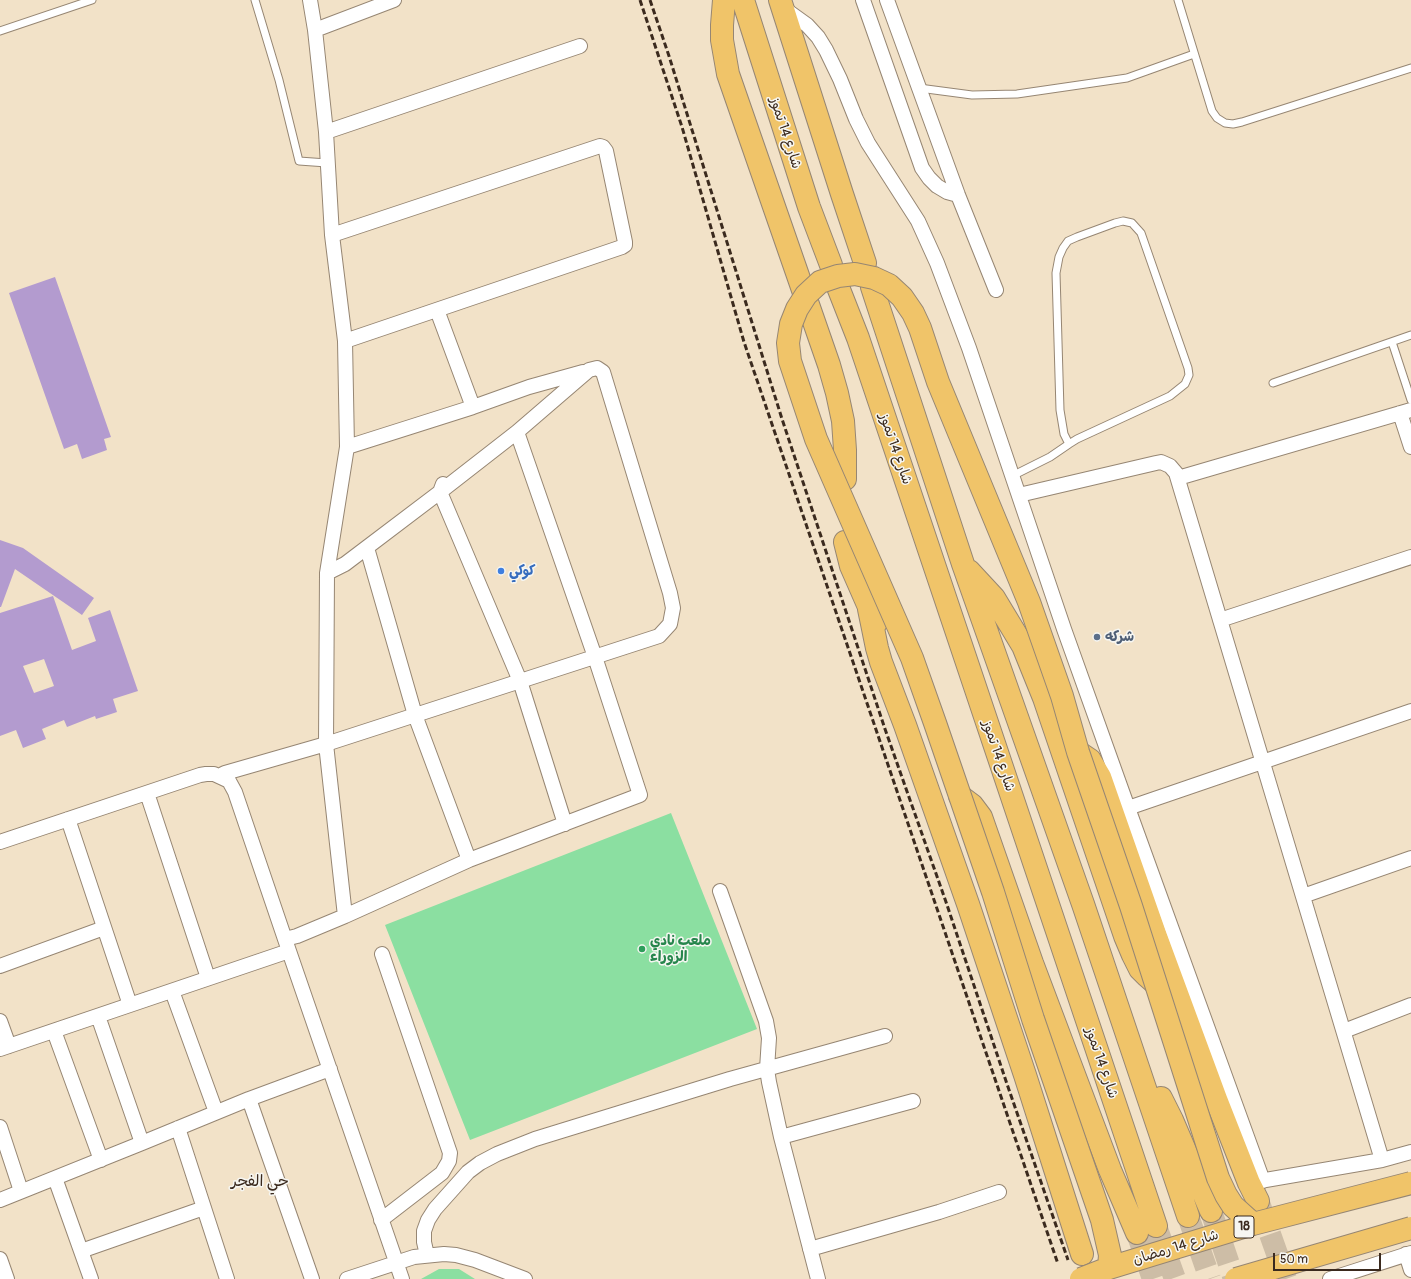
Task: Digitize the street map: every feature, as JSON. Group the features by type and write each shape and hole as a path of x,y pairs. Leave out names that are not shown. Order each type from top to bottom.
{"main road":[{"path":"724,0 722,40 728,74 829,365 843,422 845,479"},
{"name":"شارع 14 تموز","path":"743,0 809,207 831,265"},
{"path":"781,3 865,263"},
{"path":"1109,1268 1110,1255 1102,1220 1033,1019 993,892 912,658 816,439 790,361 788,343 791,324 797,309 806,295 820,282 838,276 855,274 874,278 889,285 902,297 913,313 920,328 938,382 1029,602 1062,696 1078,752 1131,906 1222,1186 1233,1206 1253,1224"},
{"name":"شارع 14 تموز","path":"838,287 863,353 1147,1229 1110,1170 1032,963 981,817 972,805 960,796"},
{"name":"شارع 14 تموز","path":"872,287 963,564 1083,904 1188,1216"},
{"path":"845,542 850,566 896,666 921,727 1010,987 1020,1004 1033,1019"},
{"path":"963,564 983,585 1001,609 1023,646 1044,698 1128,942 1140,969 1155,983"},
{"path":"870,609 881,662 905,725 968,904 1025,1074 1082,1254"},
{"path":"1078,752 1090,760 1100,777 1155,934 1216,1099 1257,1188"},
{"path":"1138,1065 1165,1105 1210,1211"},
{"name":"شارع 14 رمضان","path":"1080,1279 1109,1268 1253,1224 1411,1183"},
{"path":"1236,1279 1265,1275 1411,1228"}],"street":[{"path":"310,0 315,30 326,132 332,235 345,341 347,446 327,573 326,744 344,916"},
{"path":"315,30 394,0"},
{"path":"863,0 922,168 937,186 947,192 958,195"},
{"path":"887,0 958,195 996,290"},
{"path":"781,3 807,25 818,37 826,50 868,143 924,233 957,313 1064,629 1128,808 1257,1188 1411,1152"},
{"path":"326,132 580,46"},
{"path":"332,235 598,146 603,147 606,151 625,245 345,341"},
{"path":"437,310 473,407"},
{"path":"219,776 326,744 659,636 670,624 672,608 670,594 603,372 597,368 529,387 473,407 347,446"},
{"path":"327,573 345,564 367,548 441,488 517,432 589,370"},
{"path":"1178,478 1406,411 1411,447"},
{"path":"0,1021 4,1048 172,991 208,978 287,945 297,936 469,860 640,795 595,657 517,432"},
{"path":"1019,495 1161,462 1170,466 1176,474 1382,1160"},
{"path":"441,488 520,681 565,824"},
{"path":"367,548 414,715 469,860"},
{"path":"1220,620 1411,557"},
{"path":"1128,808 1411,711"},
{"path":"0,842 200,775 210,774 219,776 229,782 235,792 402,1279"},
{"path":"147,792 208,978"},
{"path":"68,819 130,1005"},
{"path":"1303,896 1411,858"},
{"path":"720,891 766,1021 769,1038 767,1069 769,1082 781,1137 818,1279"},
{"path":"0,966 104,928"},
{"path":"381,1220 442,1173 449,1161 450,1153 382,954"},
{"path":"172,991 216,1112"},
{"path":"1344,1031 1411,1005"},
{"path":"98,1016 142,1143"},
{"path":"54,1031 101,1160"},
{"path":"427,1255 424,1242 424,1232 428,1220 435,1209 468,1172 480,1163 497,1154 535,1139 730,1079 886,1036"},
{"path":"0,1200 216,1112 330,1069"},
{"path":"249,1099 312,1279"},
{"path":"781,1137 912,1101"},
{"path":"0,1127 21,1192"},
{"path":"178,1128 227,1279"},
{"path":"55,1178 91,1279"},
{"path":"810,1248 939,1212 999,1192"},
{"path":"81,1251 204,1208"},
{"path":"347,1279 396,1262 427,1255 444,1254 456,1255 475,1260 525,1279"},
{"path":"1330,1279 1408,1254 1411,1270"},
{"path":"0,1259 7,1279"}],"lane":[{"path":"0,31 92,0"},
{"path":"255,0 279,80 299,161 327,163"},
{"path":"1178,0 1212,111 1217,118 1225,123 1233,124 1411,68"},
{"path":"919,88 972,95 1017,94 1127,78 1194,54"},
{"path":"1012,476 1040,462 1069,444 1077,439 1170,396 1185,384 1189,375 1188,368 1141,233 1132,223 1123,221 1114,223 1068,241 1059,257 1056,273 1060,410 1064,434 1069,444"},
{"path":"1273,383 1411,335"},
{"path":"1392,342 1411,400"}],"green space":[{"path":"671,813 757,1029 470,1140 385,925"},
{"path":"439,1269 459,1269 475,1279 421,1279"}],"building":[{"path":"55,277 111,437 104,439 107,450 82,459 77,444 64,449 9,293"},
{"path":"0,540 23,548 94,598 82,615 15,569 0,607"},
{"path":"53,596 72,650 96,641 88,618 110,610 138,691 113,699 117,712 96,719 95,716 67,727 64,720 42,729 46,739 23,748 16,730 0,736 0,613","holes":["44,659 54,686 34,693 23,666"]}],"tunnel":[{"path":"1259,1203 1286,1279"},
{"path":"1211,1211 1234,1279"},
{"path":"1188,1216 1210,1279"},
{"path":"1156,1226 1175,1279"},
{"path":"1137,1233 1153,1279"}],"railway":[{"path":"640,0 682,127 744,342 1058,1264"},
{"path":"650,0 669,56 782,419 885,729 946,902 1068,1260"}],"place":[{"name":"كوكي","path":"501,571"},
{"name":"شركه","path":"1097,637"},
{"name":"ملعب نادي الزوراء","path":"642,949"}],"district":[{"name":"حي الفجر","path":"260,1182"}]}
